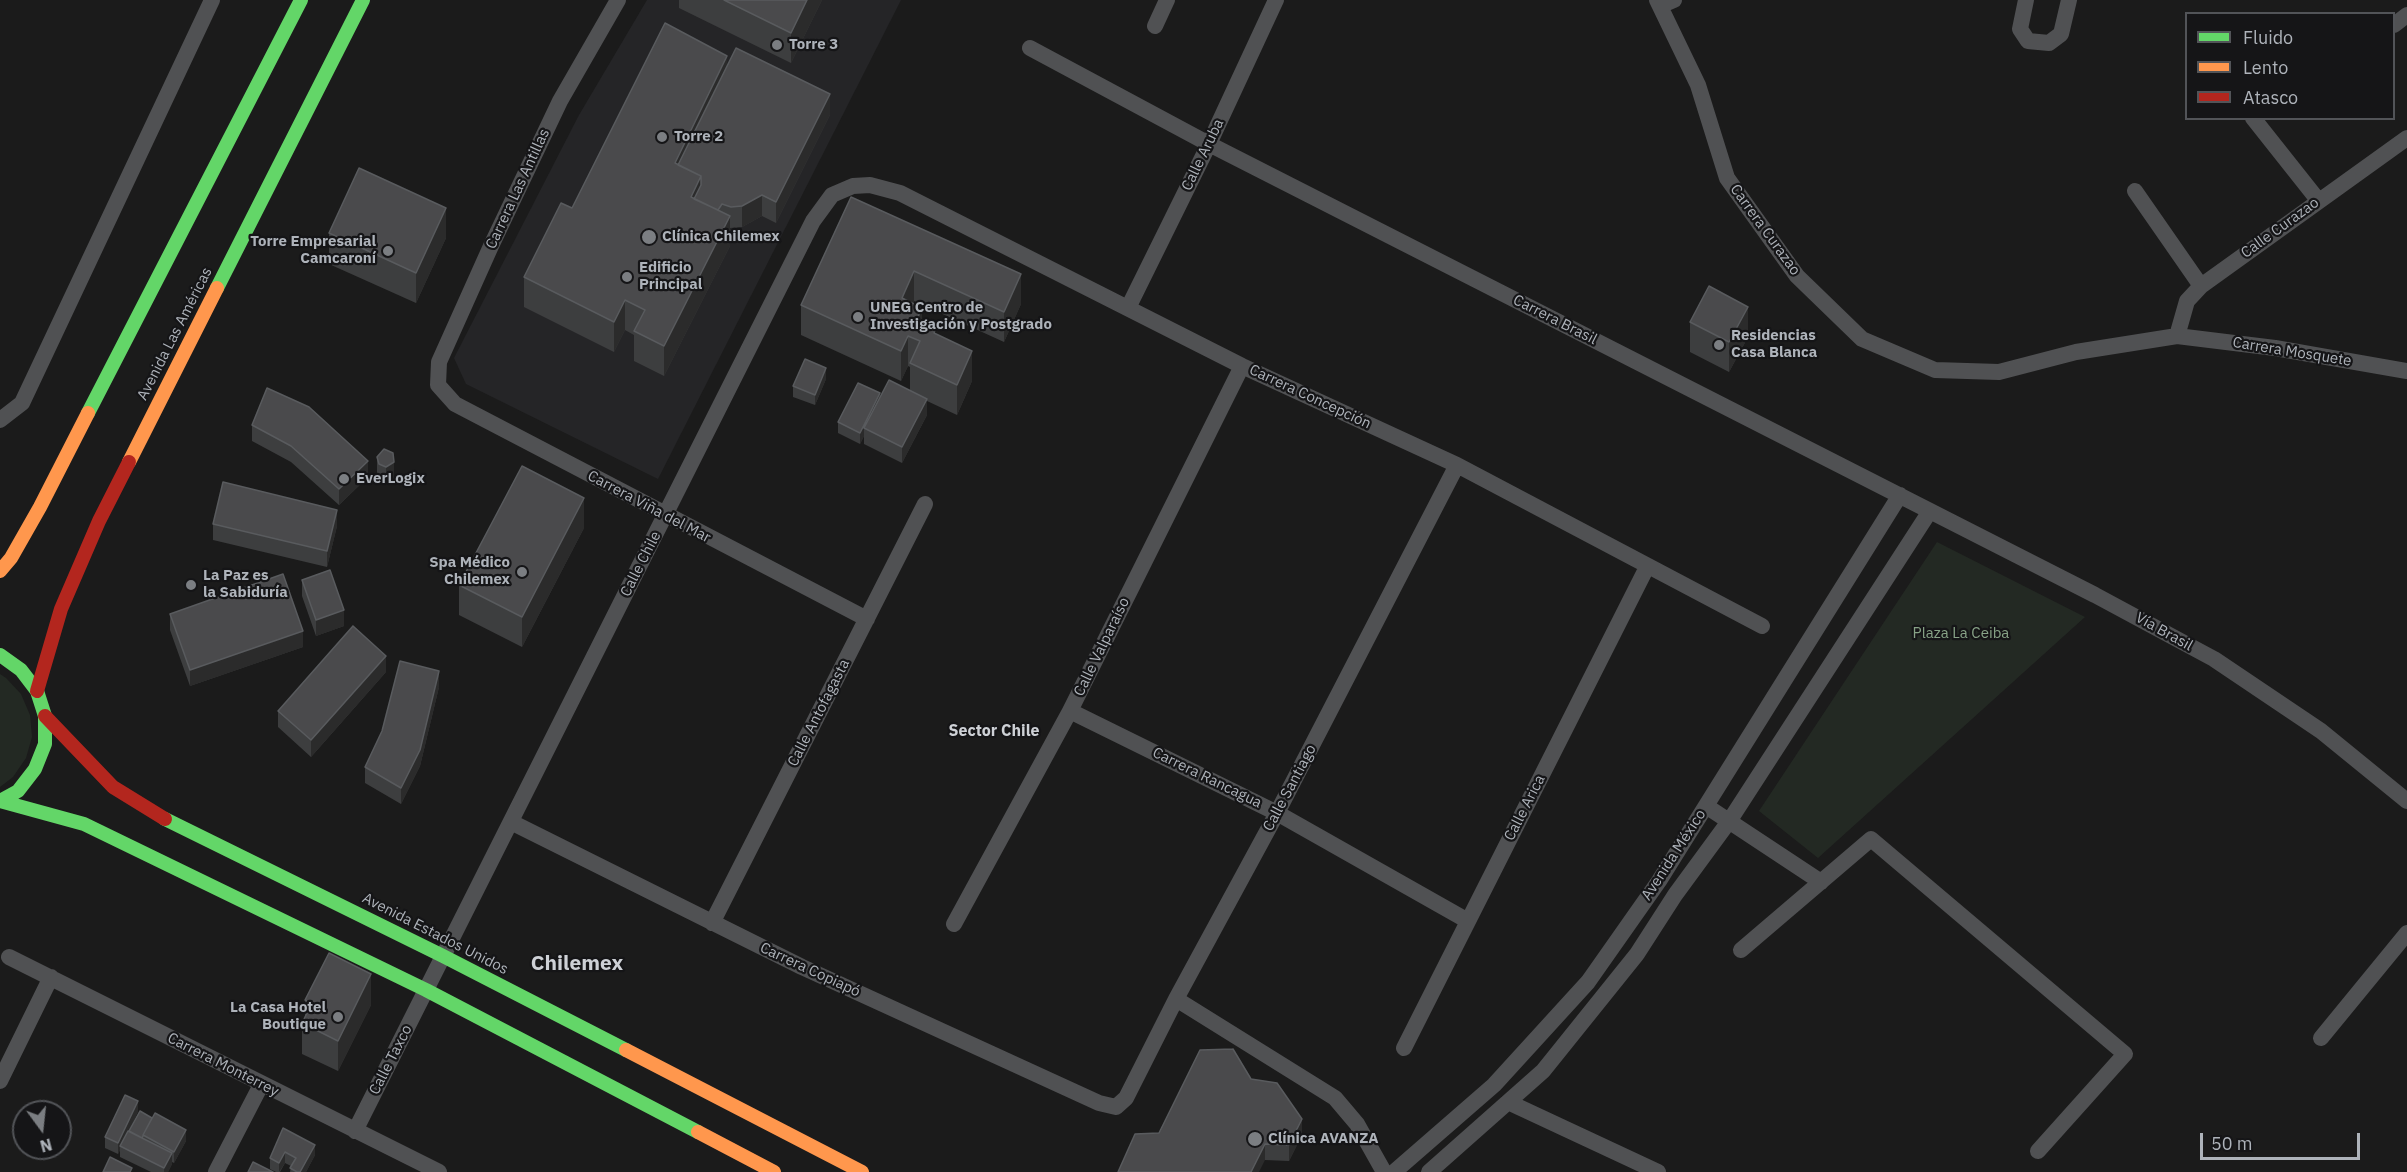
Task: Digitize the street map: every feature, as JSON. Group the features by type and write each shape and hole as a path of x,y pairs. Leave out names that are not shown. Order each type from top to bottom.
{"street":[{"path":"0,420 22,403 212,0"},
{"path":"0,571 11,558 40,507 301,0"},
{"name":"Avenida Las Américas","path":"37,691 61,609 99,521 363,0"},
{"name":"Carrera Las Antillas","path":"438,385 438,362 496,236 560,101 618,0"},
{"path":"1155,26 1167,0"},
{"name":"Calle Aruba","path":"1128,308 1209,144 1276,0"},
{"path":"2026,0 2020,29 2028,41 2049,43 2061,34 2069,0"},
{"name":"Carrera Curazao","path":"1664,2 1698,85 1727,178 1797,276 1862,339 1935,370 1999,372 2076,352 2177,336"},
{"path":"2395,25 2407,15"},
{"name":"Carrera Brasil","path":"1030,48 1209,144 1900,495"},
{"path":"2255,120 2318,200"},
{"name":"Calle Curazao","path":"2177,336 2187,301 2200,286 2407,138"},
{"name":"Carrera Concepción","path":"853,186 870,185 900,193 1242,366 1457,465 1762,626"},
{"name":"Calle Chile","path":"443,956 816,214 832,195 853,186"},
{"path":"2135,191 2200,286"},
{"name":"Carrera Mosquete","path":"2177,336 2275,348 2407,371"},
{"name":"Calle Valparaíso","path":"954,924 1070,711 1242,366"},
{"name":"Carrera Viña del Mar","path":"438,385 455,404 867,619"},
{"name":"Calle Santiago","path":"1116,1107 1126,1098 1457,465"},
{"name":"Vía Brasil","path":"1900,495 2096,595 2214,659 2321,731 2407,801"},
{"name":"Avenida México","path":"1394,1172 1494,1085 1588,982 1659,881 1900,495"},
{"name":"Calle Antofagasta","path":"712,923 925,504"},
{"name":"Avenida México","path":"1429,1172 1543,1071 1637,954 1675,895 1730,820 1930,511"},
{"name":"Calle Arica","path":"1404,1048 1647,567"},
{"path":"0,656 21,670 37,691 45,716 45,744 35,769 18,791 0,801"},
{"name":"Carrera Rancagua","path":"1070,711 1277,813 1468,921"},
{"name":"Avenida Estados Unidos","path":"45,716 113,787 161,817 443,956 862,1172"},
{"path":"0,801 84,824 426,990 774,1172"},
{"path":"1706,806 1821,882"},
{"name":"Carrera Copiapó","path":"511,822 813,972 1099,1103 1116,1107"},
{"path":"1741,950 1870,839 2125,1054 2038,1151"},
{"path":"2321,1038 2407,933"},
{"name":"Calle Taxco","path":"355,1131 443,956"},
{"name":"Carrera Monterrey","path":"9,957 439,1172"},
{"path":"0,1081 51,977"},
{"path":"1176,999 1335,1098 1357,1124 1384,1172"},
{"path":"216,1172 261,1085"},
{"path":"1508,1102 1658,1172"}],"shaded area":[{"name":"Clínica Chilemex","path":"647,0 901,0 658,479 466,384 454,358 579,115"}],"green space":[{"name":"Plaza La Ceiba","path":"1937,542 2085,617 1818,858 1759,811"},
{"path":"0,674 21,694 30,715 32,737 26,758 13,777 0,787"}],"building":[{"path":"724,0 807,0 791,33"},
{"path":"665,23 727,56 675,163 701,176 691,197 730,216 664,346 634,331 645,310 625,300 614,322 524,277 561,203 572,208"},
{"path":"736,48 830,94 776,202 762,195 742,206 731,207 722,204 718,210 694,199 701,185 701,176 678,165"},
{"path":"359,168 446,208 416,273 329,233"},
{"path":"851,197 1021,274 1004,312 914,271 902,298 922,308 917,319 936,327 934,333 972,351 957,385 910,363 920,341 908,336 901,351 801,305"},
{"path":"1709,286 1748,307 1729,342 1690,322"},
{"path":"805,359 826,368 815,395 793,386"},
{"path":"889,380 927,399 902,447 864,428"},
{"path":"858,383 880,393 860,433 838,422"},
{"path":"267,388 309,407 368,461 339,489 291,446 252,425"},
{"path":"384,449 393,453 394,462 386,467 379,464 377,457"},
{"name":"Spa Médico Chilemex","path":"522,466 584,498 522,617 459,585"},
{"path":"223,482 337,510 327,551 213,524"},
{"path":"330,570 344,610 316,620 302,580"},
{"path":"283,574 303,631 190,670 170,614"},
{"path":"353,626 386,656 311,740 278,711"},
{"path":"400,661 439,671 420,750 401,788 365,767 382,731"},
{"path":"329,953 371,974 338,1041 302,1023 312,1003 305,1000"},
{"path":"1233,1049 1251,1079 1277,1083 1302,1119 1289,1145 1265,1144 1251,1172 1118,1172 1135,1134 1159,1133 1200,1050"},
{"path":"125,1095 138,1101 118,1143 105,1137"},
{"path":"140,1111 152,1118 142,1138 129,1131"},
{"path":"155,1113 186,1130 174,1152 143,1135"},
{"path":"283,1128 315,1145 300,1172 290,1168 296,1158 285,1152 279,1163 270,1158"},
{"path":"128,1131 172,1153 164,1168 120,1146"},
{"path":"110,1157 132,1168 130,1172 103,1172"},
{"path":"253,1162 273,1172 248,1172"}],"traffic: fast":[{"path":"88,413 301,0"},
{"path":"217,288 363,0"},
{"path":"0,655 21,670 37,691 45,716 45,744 35,769 18,791 0,801"},
{"path":"0,801 84,824 426,990 698,1132"},
{"path":"165,819 443,956 626,1050"}],"traffic: slow":[{"path":"129,462 217,288"},
{"path":"0,571 11,558 40,507 88,413"},
{"path":"626,1050 862,1172"},
{"path":"698,1132 774,1172"}],"traffic: jam":[{"path":"37,691 61,609 99,521 129,462"},
{"path":"45,716 113,787 165,819"}],"place":[{"name":"Torre 3","path":"777,45"},
{"name":"Torre 2","path":"662,137"},
{"name":"Clínica Chilemex","path":"649,237"},
{"name":"Torre Empresarial Camcaroní","path":"388,251"},
{"name":"Edificio Principal","path":"627,277"},
{"name":"UNEG Centro de Investigación y Postgrado","path":"858,317"},
{"name":"Residencias Casa Blanca","path":"1719,345"},
{"name":"EverLogix","path":"344,479"},
{"name":"Spa Médico Chilemex","path":"522,572"},
{"name":"La Paz es la Sabiduría","path":"191,585"},
{"name":"La Casa Hotel Boutique","path":"338,1017"},
{"name":"Clínica AVANZA","path":"1255,1139"}],"district":[{"name":"Sector Chile","path":"994,731"},
{"name":"Chilemex","path":"577,964"}]}
